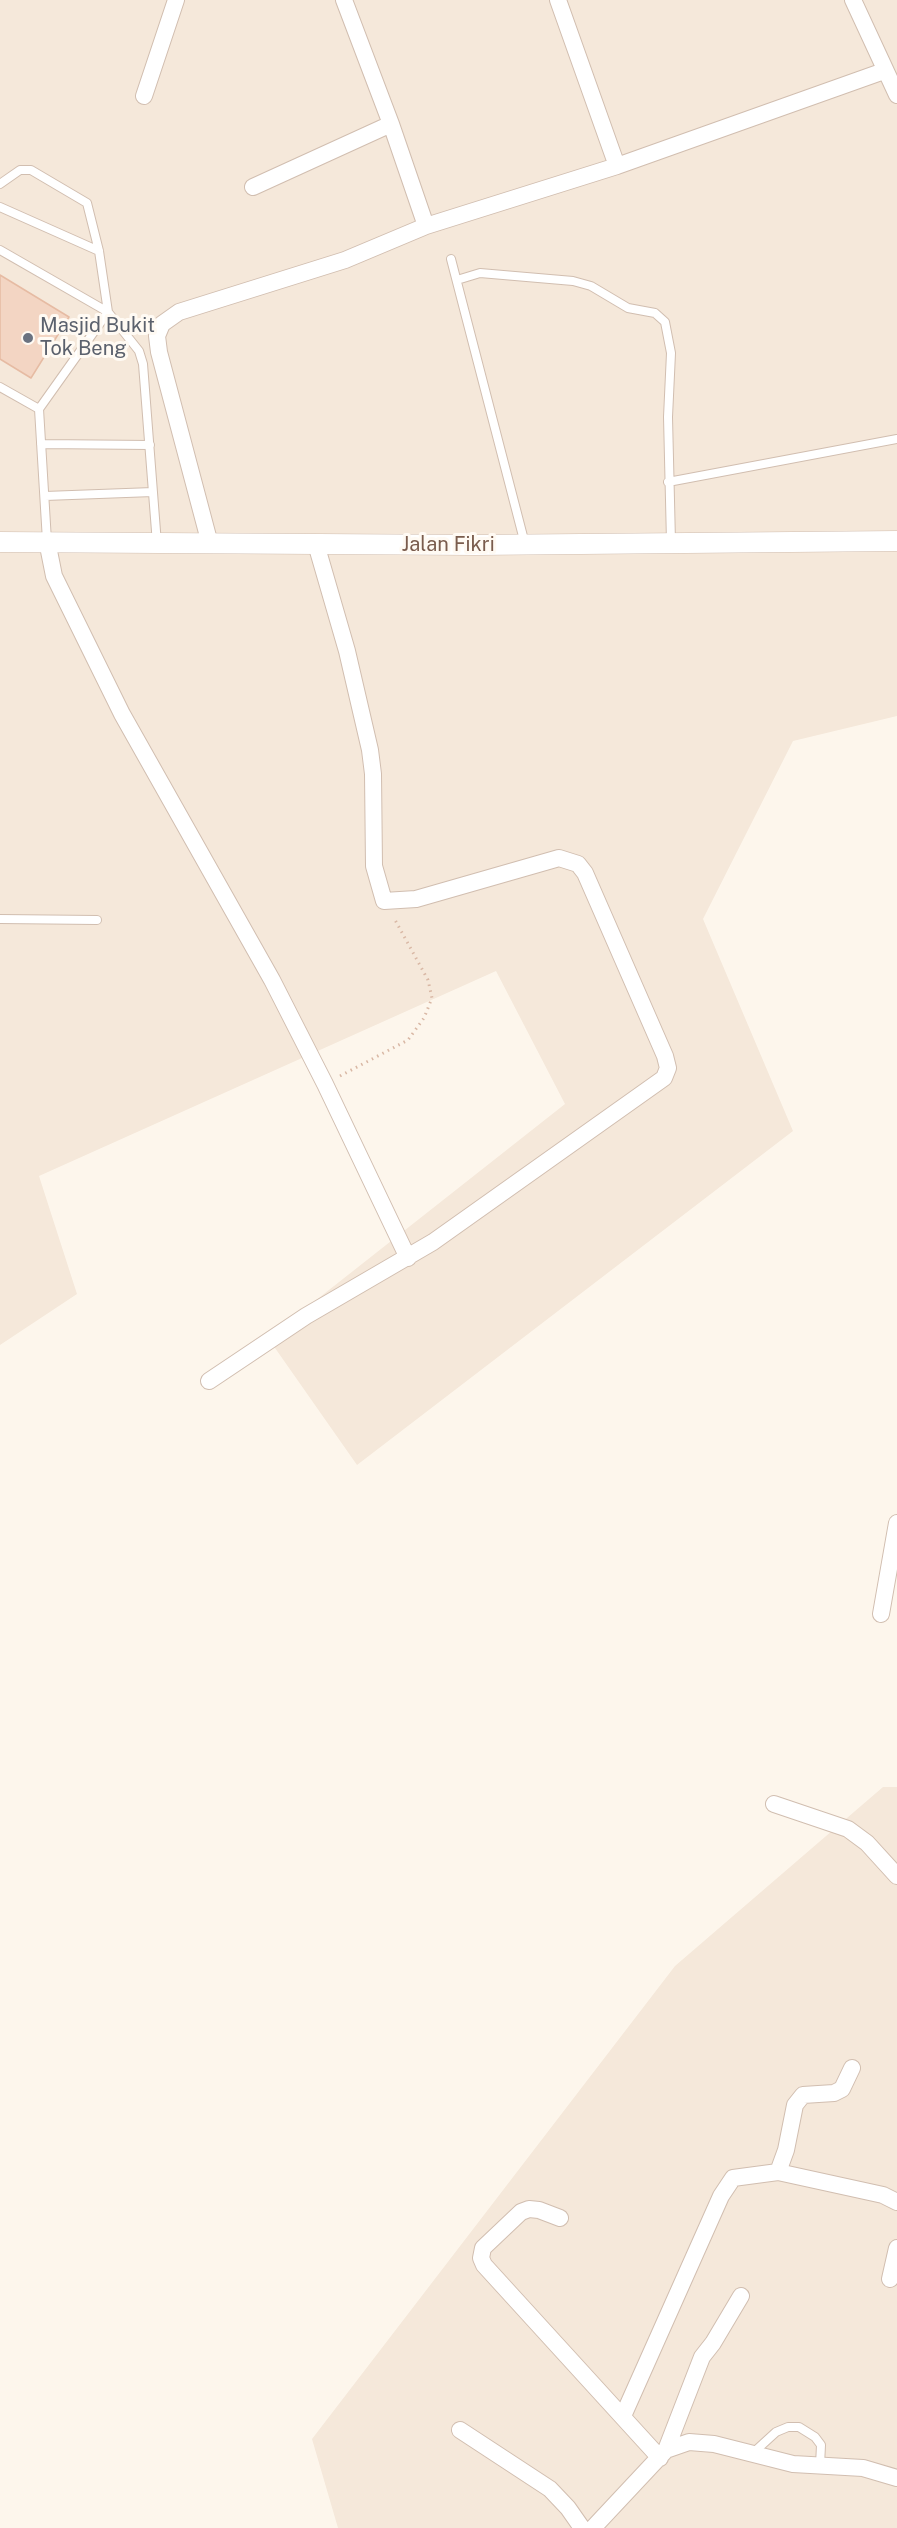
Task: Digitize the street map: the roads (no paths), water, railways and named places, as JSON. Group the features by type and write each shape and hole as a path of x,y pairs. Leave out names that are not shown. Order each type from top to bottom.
{"street":[{"path":"144,96 176,0"},
{"path":"344,0 391,124 426,226"},
{"path":"558,0 616,166"},
{"path":"853,0 897,95"},
{"path":"210,544 159,352 157,336 162,324 179,312 345,260 426,226 616,166 884,71"},
{"path":"253,187 391,124"},
{"path":"47,541 54,576 122,714 232,906 325,1084 408,1258"},
{"name":"Jalan Fikri","path":"0,542 671,544 897,541"},
{"path":"209,1381 306,1316 408,1258 664,1078 668,1068 665,1056 585,873 578,864 559,858 416,899 384,901 374,867 373,774 370,750 347,651 316,544"},
{"path":"881,1614 897,1523"},
{"path":"774,1804 848,1829 867,1843 897,1876"},
{"path":"778,2172 786,2150 795,2105 803,2095 834,2093 842,2089 852,2068"},
{"path":"623,2416 733,2178 778,2172 883,2195 897,2202"},
{"path":"560,2218 539,2210 529,2209 521,2212 483,2248 481,2258 490,2272 623,2416 663,2454"},
{"path":"890,2279 897,2248"},
{"path":"593,2528 663,2454 702,2357 741,2296"},
{"path":"460,2430 550,2489 568,2508 582,2528"},
{"path":"663,2454 689,2442 714,2444 793,2464 863,2468 897,2478"}],"lane":[{"path":"0,184 25,169 87,203 99,251 108,312 39,409 47,541"},
{"path":"0,207 99,251"},
{"path":"0,250 108,312 139,351 143,364 157,544"},
{"path":"451,259 525,544"},
{"path":"457,280 480,273 573,281 591,286 628,308 655,313 665,322 671,353 668,417 671,544"},
{"path":"0,387 39,409"},
{"path":"668,482 897,439"},
{"path":"41,444 150,445"},
{"path":"45,496 153,492"},
{"path":"0,919 97,920"},
{"path":"753,2453 776,2432 788,2427 799,2427 815,2437 821,2445 820,2465"}],"place":[{"name":"Masjid Bukit Tok Beng","path":"28,338"}]}
